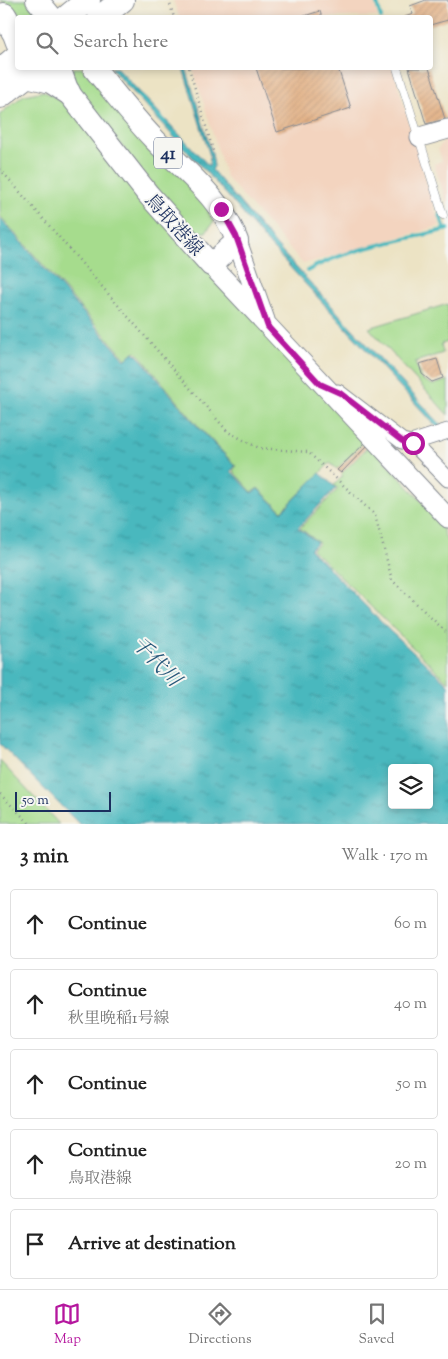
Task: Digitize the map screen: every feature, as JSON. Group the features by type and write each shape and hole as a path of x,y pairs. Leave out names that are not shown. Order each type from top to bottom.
{"highway":[{"path":"87,15 101,13 122,0"},
{"path":"7,17 15,32"},
{"path":"0,96 15,66"},
{"path":"34,70 68,92"}],"main road":[{"path":"37,0 50,15"},
{"path":"101,13 132,0"},
{"name":"鳥取港線","path":"61,70 68,92 147,193 211,265 237,241 226,217 214,201 138,122 96,70"}],"street":[{"path":"420,137 448,129"},
{"path":"237,241 268,327"},
{"path":"211,265 320,384 448,518"},
{"path":"320,384 340,393 402,441 413,443 448,431"},
{"path":"413,443 448,479"}],"lane":[{"path":"398,70 443,215"}],"path":[{"path":"168,0 173,15"},
{"path":"190,70 214,154"},
{"path":"0,169 228,432 259,448 308,452 375,515 392,580 448,634"},
{"path":"0,794 30,824"}],"shaded area":[{"path":"173,0 373,0 377,15 178,15"},
{"path":"194,70 394,70 440,226 303,264 226,177"},
{"path":"448,138 448,206 434,164 442,161 438,149 445,139"}],"green space":[{"path":"0,0 26,0 38,14 22,15"},
{"path":"73,70 84,70 211,209 214,221 206,232 194,232 187,228 79,92"},
{"path":"44,91 70,107 365,441 337,469 330,463 282,511 258,488 252,492 233,471 236,466 199,427 142,358 135,351 126,359 0,216 0,114 24,95"},
{"path":"448,304 448,342 441,344 443,353 415,362 421,379 433,385 448,380 448,415 369,328"},
{"path":"370,445 443,525 443,532 448,543 448,682 312,549 319,543 300,528 338,489 334,485 343,476 341,474"},
{"path":"0,761 59,824 0,824"}],"water":[{"path":"113,70 119,70 209,166 210,156 184,70 187,70 212,154 214,166 212,170 282,252 448,432 448,439 266,241 227,195"},
{"name":"千代川","path":"0,218 125,360 134,352 141,359 197,426 235,466 231,471 252,493 258,489 282,512 320,473 336,488 298,528 317,542 310,549 391,632 448,684 448,824 79,824 0,744"}],"building":[{"path":"426,0 448,0 448,20 433,24 433,15 410,15 413,14 410,6"},
{"path":"320,11 321,15 307,15"},
{"path":"257,70 339,70 351,108 277,132"},
{"path":"410,70 430,70 445,119 426,124"},
{"path":"437,359 443,378 432,382 422,374 419,364"},
{"path":"366,442 369,444 341,473 337,470"}],"waterway":[{"path":"376,0 380,15"},
{"path":"440,214 445,230"},
{"path":"307,271 322,263 356,251 448,229"}],"route":[{"path":"221,209 236,236 268,327 320,384 340,393 402,441 413,443"}]}
